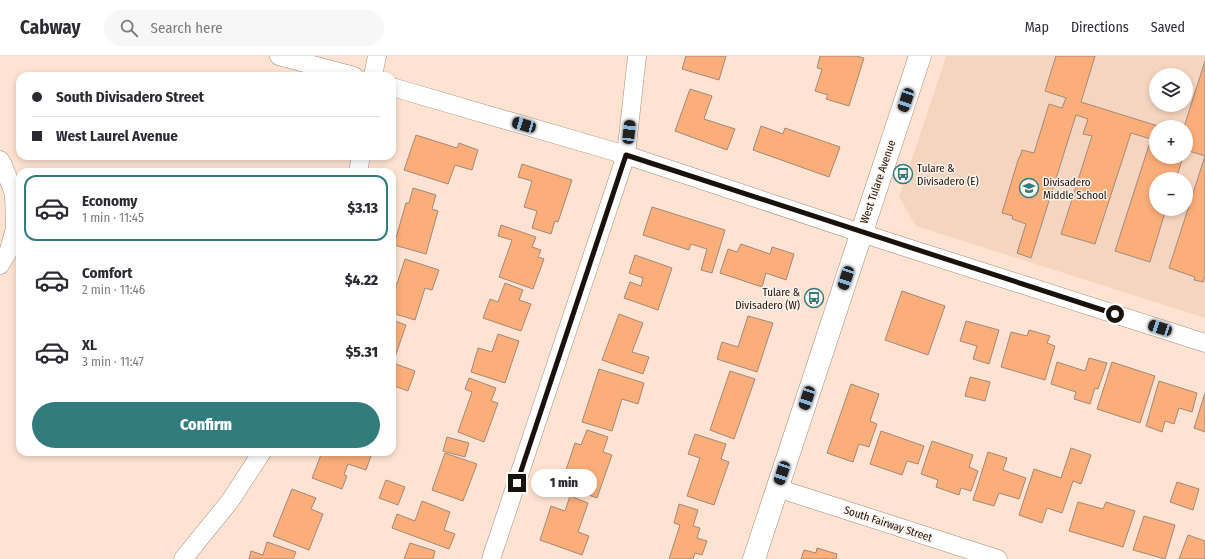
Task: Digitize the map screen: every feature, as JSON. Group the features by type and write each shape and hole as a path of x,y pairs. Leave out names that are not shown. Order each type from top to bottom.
{"street":[{"path":"279,56 339,72"},
{"path":"313,56 351,72"},
{"path":"374,72 377,56"},
{"path":"491,559 626,155 637,56"},
{"name":"West Tulare Avenue","path":"754,559 920,56"},
{"path":"396,88 626,155 861,233 1205,343"},
{"path":"0,160 14,194 15,228 9,250 0,264"},
{"path":"183,559 230,501 259,456"},
{"name":"South Fairway Street","path":"777,488 998,559"}],"shaded area":[{"name":"Divisadero Middle School","path":"946,56 1205,56 1205,318 916,226 899,197"}],"building":[{"path":"686,56 726,56 719,80 682,69"},
{"path":"820,56 856,56 864,58 849,106 826,99 828,95 815,91 822,69 817,68"},
{"path":"1056,56 1095,56 1081,102 1149,123 1149,138 1131,133 1095,244 1061,234 1092,136 1083,134 1088,119 1076,115 1031,258 1017,253 1026,224 1012,219 1013,216 1002,213 1022,150 1034,153 1049,104 1062,108 1066,98 1045,91"},
{"path":"1205,61 1205,156 1193,152 1193,120 1186,120 1189,112 1193,112 1193,99"},
{"path":"690,89 712,96 704,119 735,129 727,150 675,131"},
{"path":"761,126 783,134 785,128 840,147 829,177 753,150"},
{"path":"416,135 457,148 459,143 478,150 472,170 455,165 448,184 404,170"},
{"path":"1149,145 1149,164 1181,164 1178,172 1149,172 1149,216 1164,216 1150,262 1115,251"},
{"path":"1205,156 1205,276 1203,282 1194,280 1195,277 1169,268 1186,216 1193,216 1193,193"},
{"path":"522,164 572,180 558,222 555,221 551,234 532,228 537,211 524,207 532,181 518,177"},
{"path":"413,188 436,195 432,209 438,211 426,254 396,246 396,238 406,203 409,203"},
{"path":"652,207 725,230 712,273 701,270 707,249 691,244 689,250 643,235"},
{"path":"501,225 536,237 532,247 541,250 538,257 544,259 533,289 499,277 512,240 498,236"},
{"path":"741,244 770,254 772,247 794,254 786,280 766,273 762,287 720,273 728,249 737,252"},
{"path":"635,255 672,268 658,310 624,298 630,282 641,286 643,278 629,273"},
{"path":"405,259 439,270 432,290 425,288 415,320 396,314 397,284"},
{"path":"505,283 523,290 519,300 531,304 521,331 483,318 490,299 498,302"},
{"path":"902,291 945,306 928,355 885,340"},
{"path":"619,314 643,323 632,352 649,357 643,374 602,360"},
{"path":"748,316 773,323 757,372 717,359 722,342 738,347"},
{"path":"396,321 406,325 396,354"},
{"path":"966,321 999,330 989,364 973,359 977,346 960,341"},
{"path":"1029,330 1050,336 1047,343 1055,346 1045,380 1001,367 1011,332 1027,336"},
{"path":"498,334 519,341 505,383 471,372 478,348 492,352"},
{"path":"1089,358 1107,363 1098,389 1095,388 1090,404 1074,399 1076,392 1051,384 1057,362 1085,371"},
{"path":"1112,362 1155,376 1140,423 1097,409"},
{"path":"396,364 415,371 408,391 396,386"},
{"path":"599,369 644,383 638,404 622,399 612,431 582,422"},
{"path":"730,371 755,379 734,439 710,430"},
{"path":"970,377 990,382 985,401 965,396"},
{"path":"469,378 496,388 491,401 498,403 484,442 458,432 472,392 465,389"},
{"path":"1159,381 1197,393 1192,412 1179,408 1174,424 1165,421 1162,432 1146,426"},
{"path":"851,384 879,394 870,421 877,424 869,447 859,444 853,462 827,453"},
{"path":"1205,393 1205,432 1194,428"},
{"path":"587,430 608,437 603,452 612,455 597,498 561,485 575,443 581,445"},
{"path":"881,431 924,446 918,464 907,461 902,475 870,464"},
{"path":"695,434 726,444 721,459 729,462 714,505 687,496 700,458 688,454"},
{"path":"447,437 469,443 465,457 443,451"},
{"path":"932,441 973,455 969,467 978,471 971,491 961,488 959,495 936,487 938,480 921,474"},
{"path":"1071,448 1091,455 1081,484 1073,481 1062,513 1047,508 1042,523 1019,515 1034,469 1061,478"},
{"path":"988,452 1007,458 1003,470 1026,478 1019,499 999,493 994,506 973,500"},
{"path":"445,453 477,464 463,501 432,490"},
{"path":"320,456 371,456 366,470 348,464 344,475 347,476 342,489 312,478"},
{"path":"386,480 405,487 398,505 379,498"},
{"path":"1177,482 1199,489 1193,510 1170,502"},
{"path":"292,489 316,498 311,509 323,514 309,550 273,536"},
{"path":"570,496 588,503 578,532 589,536 582,555 540,540 551,506 565,511"},
{"path":"422,501 450,512 444,530 455,534 449,549 392,528 397,514 415,521"},
{"path":"1078,502 1103,509 1106,502 1135,511 1123,547 1069,531"},
{"path":"679,504 698,510 693,526 700,528 697,538 707,541 702,555 695,553 693,559 669,559 680,525 674,523"},
{"path":"1144,516 1175,525 1165,559 1133,550"},
{"path":"1188,535 1205,541 1205,559 1179,559"},
{"path":"267,542 296,552 293,559 249,559 251,551 263,555"},
{"path":"410,543 435,551 433,559 404,559"},
{"path":"817,548 837,554 836,559 801,559 804,550 816,553"}],"place":[{"name":"Tulare & Divisadero (E)","path":"903,174"},
{"name":"Divisadero Middle School","path":"1029,188"},
{"name":"Tulare & Divisadero (W)","path":"814,298"}],"route":[{"path":"517,483 626,155 861,233 1115,314"}]}
